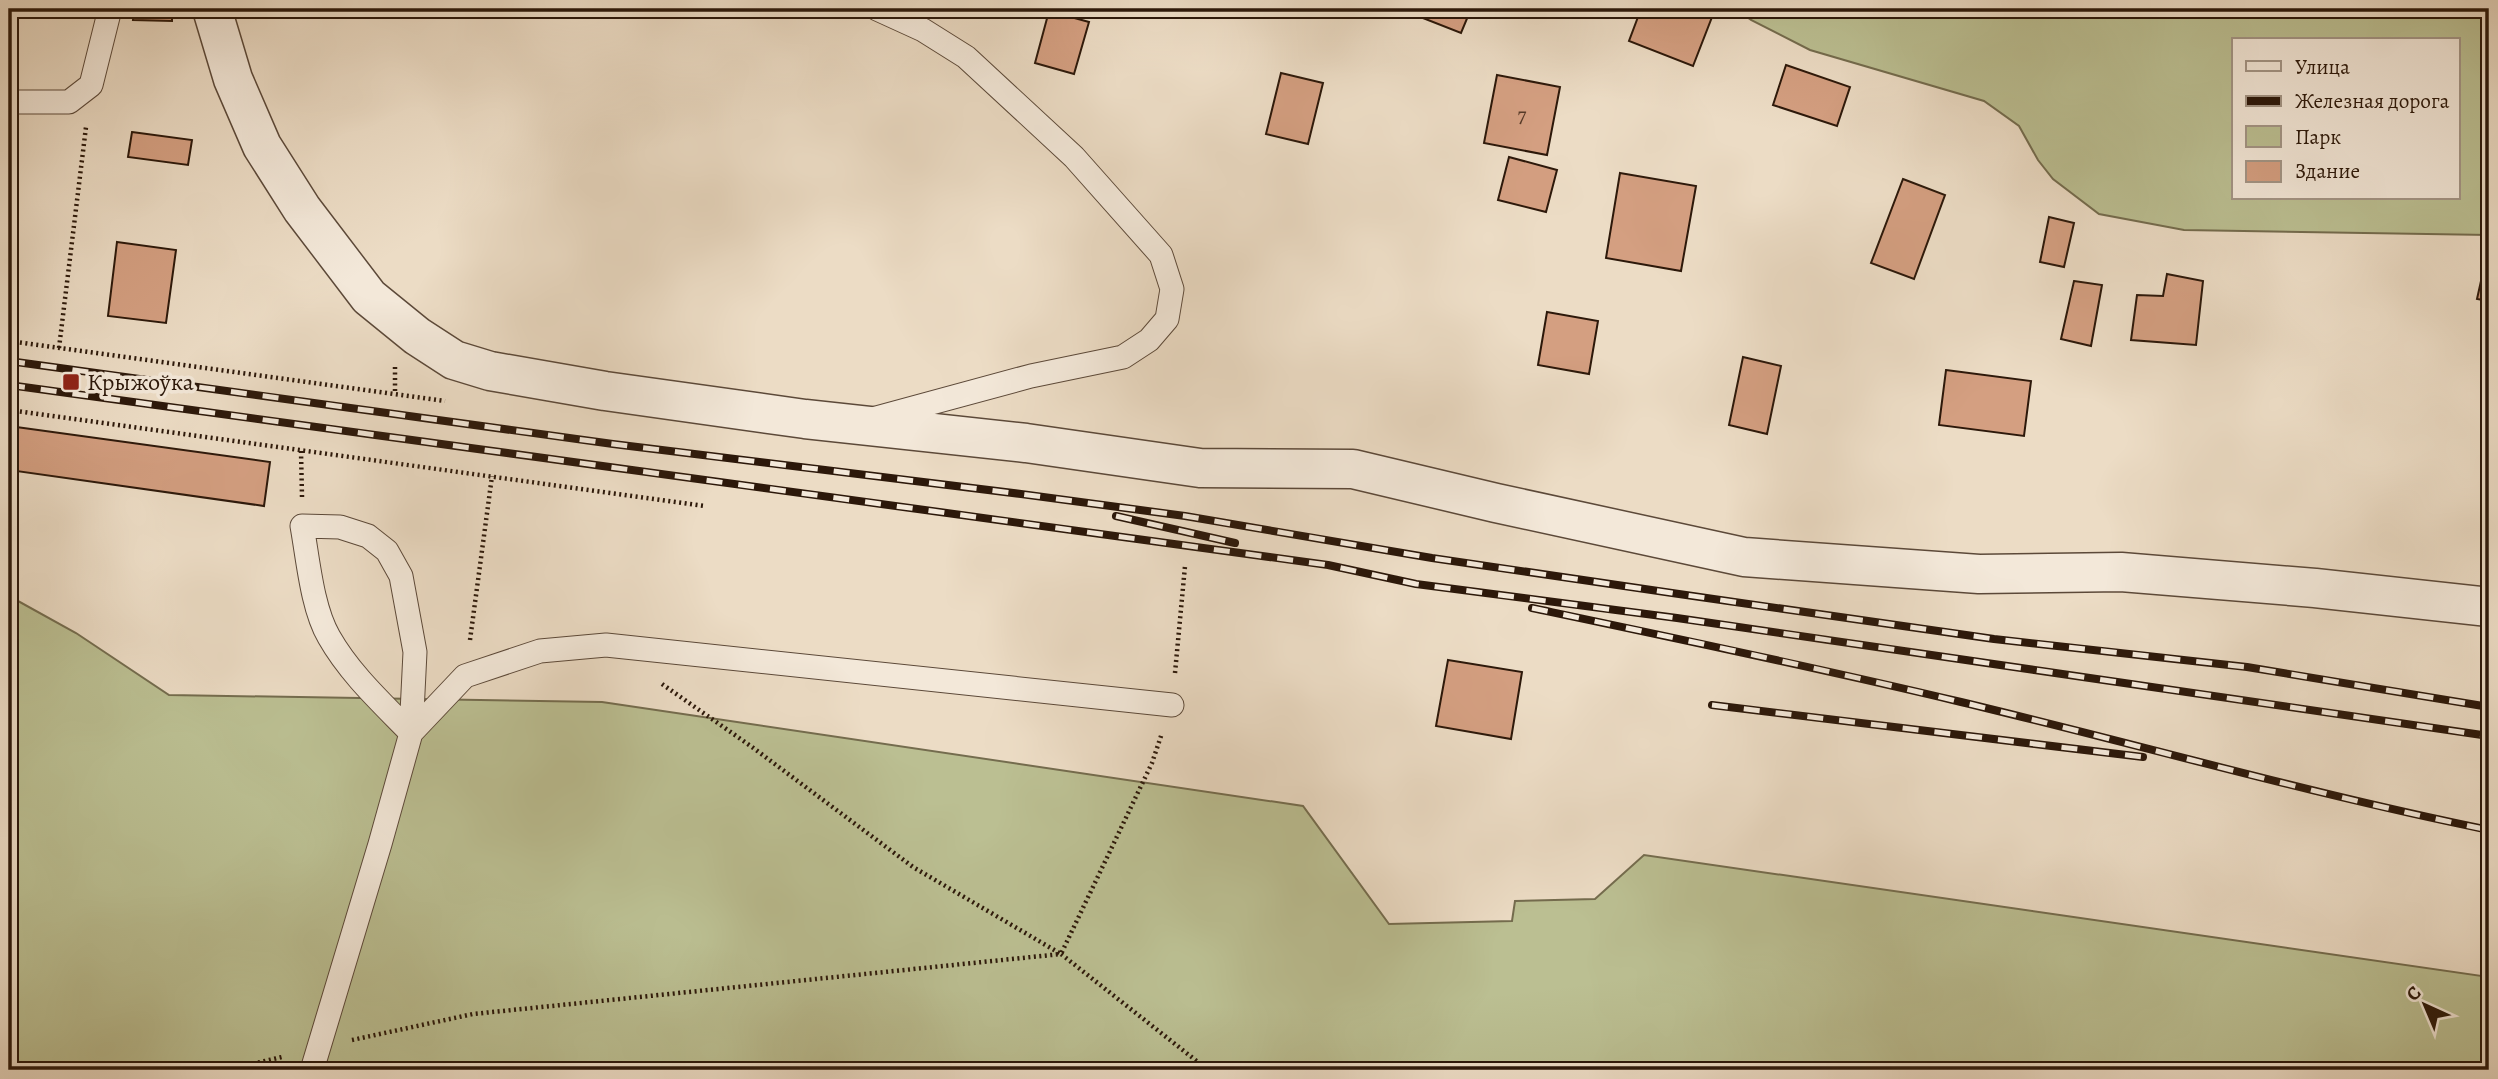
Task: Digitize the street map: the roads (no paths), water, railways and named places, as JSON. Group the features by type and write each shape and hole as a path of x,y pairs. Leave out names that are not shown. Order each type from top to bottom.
{"street":[{"path":"212,9 233,79 257,135 302,209 369,297 417,336 454,360 490,371 605,391 854,424 1026,443 1200,468 1353,469 1744,557 1979,574 2121,572 2315,588 2489,607"}],"lane":[{"path":"9,102 69,102 90,85 110,9"},
{"path":"854,424 1031,376 1123,357 1149,340 1167,319 1172,289 1161,255 1074,157 966,57 923,30 877,9"},
{"path":"312,1070 411,733 415,652 401,576 387,551 368,536 340,527 302,526 313,588 328,635 354,674 411,733"},
{"path":"411,733 465,676 540,651 606,645 1171,705"}],"railway":[{"path":"9,361 613,444 1185,516 1432,558 1994,639 2247,667 2489,707"},
{"path":"9,385 1328,565 1416,584 1677,618 2489,736"},
{"path":"1116,516 1235,543"},
{"path":"1532,608 1908,689 2290,785 2489,830"},
{"path":"1712,705 2143,757"}],"place":[{"name":"Крыжоўка","path":"71,382"}]}
